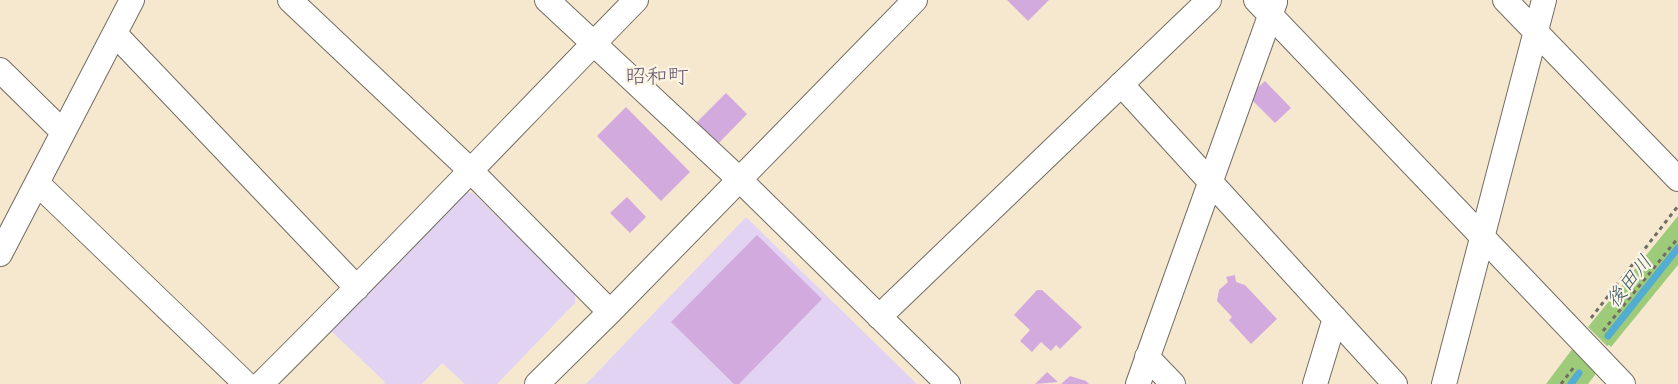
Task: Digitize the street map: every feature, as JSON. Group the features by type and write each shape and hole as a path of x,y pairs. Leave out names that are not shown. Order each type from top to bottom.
{"street":[{"path":"0,254 116,35 132,0"},
{"path":"290,0 470,170 610,312"},
{"path":"547,0 740,180 948,384"},
{"path":"261,384 357,288 636,0"},
{"path":"537,384 740,180 915,0"},
{"path":"879,317 1210,0"},
{"path":"1505,0 1678,180"},
{"path":"1444,384 1544,0"},
{"path":"1138,384 1211,182 1267,5 1623,384"},
{"path":"116,35 357,288"},
{"path":"0,70 63,132"},
{"path":"1121,84 1395,384"},
{"path":"37,182 246,384"},
{"path":"1315,384 1335,318"},
{"path":"1147,357 1173,384"}],"path":[{"path":"1561,384 1583,342 1678,206"},
{"path":"1583,342 1678,238"}],"shaded area":[{"path":"464,192 473,193 575,294 575,303 497,384 465,384 442,363 422,384 384,384 385,382 331,331"},
{"path":"746,217 917,384 586,384"}],"green space":[{"path":"1678,216 1678,265 1611,347 1607,346 1588,327"},
{"path":"1576,344 1598,371 1588,384 1546,384"}],"building":[{"path":"1007,0 1049,0 1028,21"},
{"path":"1265,81 1291,108 1275,123 1252,100 1255,97 1251,94"},
{"path":"726,93 747,114 714,148 692,127"},
{"path":"626,107 690,172 661,201 597,136"},
{"path":"627,197 646,217 630,233 610,213"},
{"path":"757,235 822,299 739,384 734,384 671,322"},
{"path":"1235,275 1236,282 1245,285 1277,319 1251,344 1229,320 1232,317 1217,301 1219,290 1228,282 1226,277"},
{"path":"1037,290 1042,290 1082,327 1060,349 1056,345 1051,351 1041,342 1032,352 1020,341 1030,330 1014,315"},
{"path":"1047,372 1058,382 1035,384"},
{"path":"1070,376 1086,381 1089,384 1061,384"}],"waterway":[{"name":"後田川","path":"1608,336 1678,248"},
{"name":"後田川","path":"1571,384 1579,373"}],"district":[{"name":"昭和町","path":"657,78"}]}
